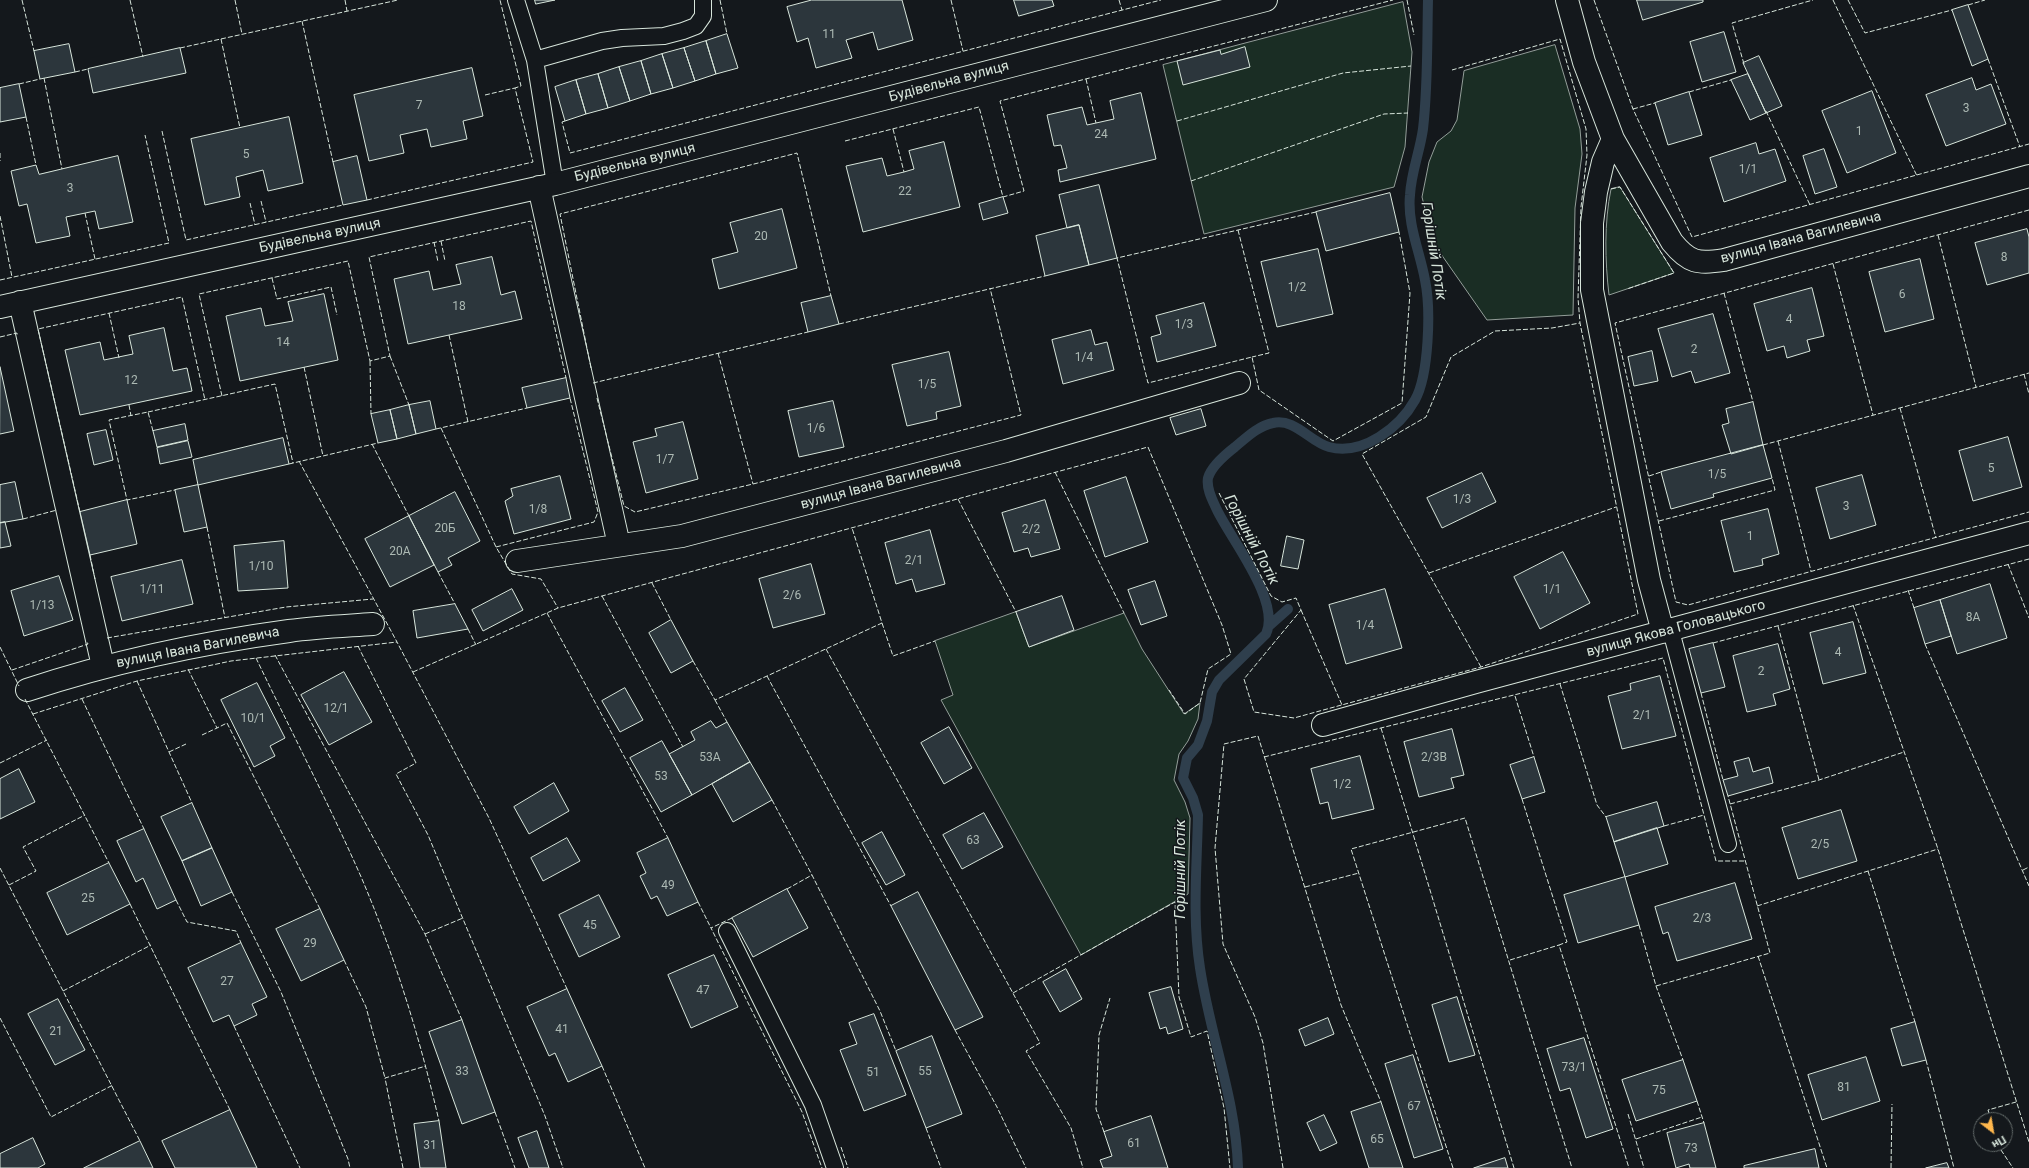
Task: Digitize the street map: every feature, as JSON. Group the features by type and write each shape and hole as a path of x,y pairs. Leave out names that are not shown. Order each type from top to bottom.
{"street":[{"name":"Будівельна вулиця","path":"10,305 547,186 1266,0"},
{"name":"вулиця Івана Вагилевича","path":"1567,0 1584,62 1613,139 1672,242 1682,254 1693,261 1708,263 1724,260 2029,176"},
{"path":"1613,139 1603,162 1596,192 1592,223 1592,290 1649,580 1667,631"},
{"path":"547,186 619,545"},
{"path":"10,305 104,666"},
{"name":"вулиця Івана Вагилевича","path":"517,561 682,536 1006,451 1239,382"},
{"name":"вулиця Якова Головацького","path":"1323,725 1476,682 2029,533"},
{"name":"вулиця Івана Вагилевича","path":"27,690 104,666 219,641 290,631 373,624"}],"lane":[{"path":"516,0 535,60 547,186"},
{"path":"535,60 602,41 622,38 664,36 683,31 696,26 703,16 702,0"},
{"path":"1667,631 1728,844"},
{"path":"727,931 813,1105 835,1168"}],"green space":[{"path":"1403,2 1412,52 1405,147 1394,187 1204,234 1163,65"},
{"path":"1555,45 1580,129 1582,154 1575,208 1573,315 1487,320 1434,244 1422,197 1429,162 1437,142 1451,131 1457,120 1464,71"},
{"path":"1620,187 1674,273 1609,295 1606,255 1607,215 1611,189"},
{"path":"1016,612 1029,647 1124,613 1142,649 1184,714 1200,703 1198,719 1188,741 1179,754 1174,780 1185,802 1190,818 1188,894 1081,955 941,700 953,695 935,641"}],"building":[{"path":"535,0 555,0 536,4"},
{"path":"812,0 902,0 913,40 878,50 873,32 846,40 852,58 816,68 808,38 797,42 787,7"},
{"path":"1014,0 1052,0 1054,6 1019,16"},
{"path":"1637,0 1703,0 1703,2 1643,20"},
{"path":"1968,5 1988,59 1972,66 1952,10"},
{"path":"1724,32 1736,72 1702,82 1690,42"},
{"path":"727,34 738,68 716,74 706,41"},
{"path":"706,41 716,74 695,81 684,48"},
{"path":"69,44 75,72 40,79 34,51"},
{"path":"1245,47 1250,67 1183,85 1177,61 1220,50 1221,54"},
{"path":"180,48 186,73 93,93 88,69"},
{"path":"684,48 695,81 673,88 662,54"},
{"path":"662,54 673,88 651,94 641,61"},
{"path":"1759,56 1782,106 1766,113 1743,63"},
{"path":"641,61 651,94 630,101 619,67"},
{"path":"619,67 630,101 608,108 598,74"},
{"path":"472,68 483,116 463,121 467,139 431,147 427,129 400,135 404,153 369,161 354,95"},
{"path":"598,74 608,108 586,114 576,80"},
{"path":"1748,74 1766,113 1750,120 1731,80"},
{"path":"1972,78 1976,90 1991,84 2006,124 1946,146 1926,95"},
{"path":"576,80 586,114 565,121 555,87"},
{"path":"19,84 26,117 0,122 0,88"},
{"path":"1872,91 1896,153 1847,173 1822,111"},
{"path":"1689,92 1702,135 1668,145 1655,103"},
{"path":"1141,93 1156,159 1060,182 1058,170 1067,168 1061,145 1054,146 1047,115 1082,107 1087,125 1114,119 1110,101"},
{"path":"289,117 303,183 268,191 263,170 236,177 240,197 205,205 191,139"},
{"path":"944,142 960,207 863,232 846,166 882,158 887,176 904,172 914,169 909,151"},
{"path":"1756,143 1759,154 1775,149 1786,181 1724,202 1710,158"},
{"path":"1824,149 1837,187 1815,194 1803,156"},
{"path":"118,156 133,222 99,229 95,211 66,217 70,236 36,243 27,204 19,206 11,171 36,165 39,174"},
{"path":"357,156 367,200 343,205 333,162"},
{"path":"1099,185 1117,258 1089,265 1079,225 1067,228 1059,195"},
{"path":"1390,193 1399,232 1326,251 1316,212"},
{"path":"1003,197 1008,213 983,220 979,204"},
{"path":"782,209 797,268 719,289 712,259 738,252 730,223"},
{"path":"1079,225 1089,265 1045,276 1036,236"},
{"path":"2027,229 2029,237 2029,273 1987,285 1975,243"},
{"path":"1318,249 1333,314 1277,327 1261,262"},
{"path":"492,257 501,295 515,291 522,319 408,344 394,279 429,271 433,290 461,284 456,265"},
{"path":"1920,259 1934,319 1885,332 1869,272"},
{"path":"1812,288 1824,336 1807,340 1810,351 1787,358 1784,346 1767,351 1754,304"},
{"path":"324,294 338,360 240,381 226,316 261,308 265,326 293,321 288,302"},
{"path":"831,296 839,324 808,332 801,303"},
{"path":"1204,303 1216,346 1157,362 1151,337 1161,334 1156,316"},
{"path":"1713,314 1730,373 1695,383 1691,371 1672,377 1658,329"},
{"path":"164,328 173,371 187,368 192,391 80,415 65,350 100,342 104,360 133,354 129,336"},
{"path":"1091,330 1095,345 1107,342 1114,370 1063,384 1052,340"},
{"path":"1652,351 1658,381 1634,386 1628,357"},
{"path":"949,352 961,406 936,412 937,419 907,426 892,365"},
{"path":"0,367 14,431 0,434"},
{"path":"566,378 570,398 527,408 522,388"},
{"path":"430,401 436,429 416,434 409,405"},
{"path":"833,401 844,447 799,457 788,411"},
{"path":"1753,402 1763,445 1731,454 1722,425 1729,423 1726,409"},
{"path":"409,405 416,434 397,439 390,410"},
{"path":"1201,409 1206,426 1176,435 1170,418"},
{"path":"390,410 397,439 378,443 371,414"},
{"path":"683,422 698,479 646,493 633,442 657,436 655,429"},
{"path":"185,424 188,440 157,447 153,431"},
{"path":"106,430 113,460 94,465 87,434"},
{"path":"2008,437 2022,487 1973,501 1959,451"},
{"path":"283,438 289,464 198,485 193,460"},
{"path":"188,441 192,457 160,464 157,448"},
{"path":"1763,445 1772,478 1713,494 1714,497 1671,509 1661,472"},
{"path":"1482,473 1496,502 1442,528 1427,498"},
{"path":"1862,475 1876,525 1830,539 1816,488"},
{"path":"560,476 571,519 514,534 505,501 513,496 511,489"},
{"path":"1126,477 1148,542 1105,557 1084,491"},
{"path":"15,482 23,519 0,523 0,485"},
{"path":"198,485 207,527 184,532 175,490"},
{"path":"455,492 480,541 448,558 452,565 438,572 409,516"},
{"path":"127,500 137,544 90,555 80,512"},
{"path":"1045,500 1060,549 1031,557 1028,548 1014,552 1002,513"},
{"path":"1768,509 1779,554 1762,559 1763,565 1734,572 1721,521"},
{"path":"409,516 434,565 390,587 365,539"},
{"path":"5,522 11,546 0,548 0,523"},
{"path":"930,530 945,584 916,592 912,579 896,584 885,543"},
{"path":"1287,536 1304,540 1298,569 1281,566"},
{"path":"284,541 288,588 238,591 234,546"},
{"path":"1563,552 1590,603 1540,629 1514,577"},
{"path":"182,560 193,604 122,621 111,577"},
{"path":"811,564 825,614 773,628 759,579"},
{"path":"59,576 73,620 24,636 11,591"},
{"path":"1155,581 1167,616 1141,625 1128,590"},
{"path":"1990,584 2007,638 1957,654 1940,600"},
{"path":"512,589 523,610 483,631 472,610"},
{"path":"1385,589 1402,648 1346,664 1329,605"},
{"path":"1062,596 1074,630 1029,647 1016,612"},
{"path":"1940,600 1951,636 1925,644 1914,608"},
{"path":"455,604 468,629 417,638 413,611"},
{"path":"671,620 693,661 671,673 649,633"},
{"path":"1853,622 1866,673 1823,684 1810,633"},
{"path":"1713,643 1725,687 1701,693 1689,649"},
{"path":"1778,644 1790,689 1773,694 1776,705 1747,712 1733,656"},
{"path":"344,672 372,722 329,745 301,695"},
{"path":"1660,676 1676,736 1622,749 1608,696 1631,690 1630,684"},
{"path":"257,683 285,738 270,746 275,756 254,767 221,700"},
{"path":"625,688 643,720 620,732 602,701"},
{"path":"711,721 716,728 727,722 750,762 692,795 669,754 695,740 691,732"},
{"path":"949,727 972,768 944,784 921,743"},
{"path":"1452,729 1464,775 1451,778 1454,788 1419,797 1404,742"},
{"path":"662,741 692,795 661,812 630,758"},
{"path":"1360,756 1374,809 1332,819 1328,802 1320,804 1311,769"},
{"path":"1534,757 1545,792 1522,799 1510,765"},
{"path":"1749,758 1753,772 1769,767 1773,783 1728,796 1723,780 1738,776 1734,762"},
{"path":"750,762 772,800 733,822 712,784"},
{"path":"19,769 35,802 0,819 0,779"},
{"path":"554,783 569,811 529,834 514,807"},
{"path":"1657,802 1664,826 1614,842 1606,817"},
{"path":"192,803 212,848 182,861 161,817"},
{"path":"1841,810 1857,861 1798,879 1782,828"},
{"path":"984,813 1003,847 962,869 943,835"},
{"path":"1657,828 1668,864 1625,877 1614,842"},
{"path":"144,829 176,900 157,909 143,878 136,882 117,841"},
{"path":"882,832 905,875 886,885 862,843"},
{"path":"567,838 580,861 543,881 531,858"},
{"path":"668,838 698,902 667,916 657,896 651,899 640,876 646,873 637,853"},
{"path":"212,848 232,892 201,906 182,861"},
{"path":"109,863 130,904 67,935 47,893"},
{"path":"1625,877 1639,925 1578,943 1564,895"},
{"path":"1735,883 1752,939 1677,961 1668,932 1663,934 1655,907"},
{"path":"787,889 808,928 753,957 732,918"},
{"path":"918,892 983,1017 955,1030 891,906"},
{"path":"599,895 620,937 579,957 559,915"},
{"path":"320,909 344,960 301,981 276,929"},
{"path":"241,943 267,997 252,1004 257,1015 234,1026 229,1015 213,1022 188,968"},
{"path":"714,955 738,1007 691,1028 668,975"},
{"path":"1066,969 1082,999 1060,1012 1043,982"},
{"path":"1171,987 1183,1029 1168,1034 1166,1027 1160,1029 1149,993"},
{"path":"567,989 602,1066 568,1082 555,1053 549,1056 527,1007"},
{"path":"1457,997 1475,1055 1449,1062 1432,1005"},
{"path":"58,999 85,1050 55,1065 28,1014"},
{"path":"874,1014 906,1095 864,1111 840,1050 857,1044 849,1023"},
{"path":"1328,1018 1334,1034 1305,1046 1299,1030"},
{"path":"462,1020 495,1112 462,1124 429,1032"},
{"path":"1915,1022 1926,1060 1902,1066 1891,1029"},
{"path":"932,1036 962,1114 926,1128 896,1051"},
{"path":"1584,1038 1613,1129 1586,1138 1570,1088 1560,1091 1547,1049"},
{"path":"1413,1055 1443,1149 1414,1158 1385,1064"},
{"path":"1866,1057 1880,1101 1822,1120 1808,1075"},
{"path":"1683,1060 1697,1101 1636,1121 1622,1080"},
{"path":"1381,1102 1403,1168 1369,1168 1351,1112"},
{"path":"230,1110 257,1168 175,1168 162,1141"},
{"path":"1324,1115 1337,1143 1320,1151 1307,1123"},
{"path":"1151,1116 1168,1168 1103,1168 1100,1160 1112,1156 1104,1132"},
{"path":"439,1121 446,1168 420,1168 414,1124"},
{"path":"1704,1123 1716,1168 1690,1168 1689,1164 1676,1168 1667,1133"},
{"path":"537,1131 549,1168 529,1168 518,1138"},
{"path":"33,1138 45,1164 38,1168 0,1168 0,1154"},
{"path":"140,1141 153,1168 84,1168"},
{"path":"1815,1149 1819,1168 1744,1168 1744,1166"},
{"path":"1505,1158 1508,1168 1474,1168"},
{"path":"1947,1163 1949,1168 1926,1168"}],"waterway":[{"name":"Горішній Потік","path":"1238,1168 1233,1117 1204,993 1200,968 1196,930 1198,815 1193,798 1183,778 1187,758 1198,745 1207,721 1212,692 1219,680 1266,634 1269,620 1267,605 1261,588 1253,571 1217,510 1209,491 1208,478 1215,465 1227,453 1253,432 1268,424 1281,422 1288,424 1329,447 1342,449 1355,447 1379,437 1390,429 1400,420 1415,400 1420,389 1426,359 1428,342 1428,307 1423,269 1410,217 1410,206 1412,178 1422,137 1425,113 1428,0"},
{"path":"1270,625 1288,609"}],"fence":[{"path":"22,0 34,51"},
{"path":"130,0 143,57"},
{"path":"235,0 242,34"},
{"path":"345,0 347,11"},
{"path":"180,48 398,0"},
{"path":"367,200 533,162 515,88 521,86 500,0"},
{"path":"720,0 727,34"},
{"path":"951,0 963,51"},
{"path":"1119,0 1122,10"},
{"path":"565,121 562,122 570,153 1161,0"},
{"path":"845,141 979,107 1003,197 1024,191 1000,101 1393,0"},
{"path":"1407,0 1414,35"},
{"path":"1594,0 1633,109 1692,237 2029,144"},
{"path":"1744,64 1732,23 1813,0"},
{"path":"1833,0 1917,176"},
{"path":"1848,0 1865,33 1952,10"},
{"path":"1968,5 1985,0"},
{"path":"302,21 333,162"},
{"path":"221,39 240,128"},
{"path":"1219,493 1271,596 1282,602 1296,598 1301,610 1244,679 1254,712 1294,718 1481,667 1638,614 1580,323 1578,298 1581,207 1587,155 1586,129 1560,39 1452,70"},
{"path":"1988,59 2020,147"},
{"path":"1177,121 1343,73 1411,66"},
{"path":"75,72 88,69"},
{"path":"44,78 62,169"},
{"path":"19,84 40,79"},
{"path":"1086,79 1096,123"},
{"path":"1689,92 1731,80"},
{"path":"485,95 515,88"},
{"path":"1633,109 1655,103"},
{"path":"1766,111 1810,205"},
{"path":"1191,181 1384,114 1408,113"},
{"path":"26,117 36,165"},
{"path":"893,129 904,172"},
{"path":"162,131 186,240 343,205"},
{"path":"0,280 169,243 145,135"},
{"path":"0,153 0,161"},
{"path":"591,368 560,214 797,153 831,296"},
{"path":"1611,189 1620,187 1674,273 1627,289"},
{"path":"261,201 266,222"},
{"path":"250,203 255,225"},
{"path":"2029,210 1615,323 1676,602 1688,605 2029,512"},
{"path":"1316,212 1117,258 1148,383 1252,357 1259,390 1333,441 1402,403 1410,293 1399,232"},
{"path":"85,213 95,259"},
{"path":"0,216 12,277"},
{"path":"222,396 199,294 348,261 370,361 390,356 369,257 531,221 566,378"},
{"path":"1238,230 1269,353 1252,357"},
{"path":"1938,235 1976,387"},
{"path":"441,241 445,261"},
{"path":"434,242 438,262"},
{"path":"1833,264 1873,415"},
{"path":"839,324 1045,276"},
{"path":"272,278 277,299 331,287 337,315"},
{"path":"597,398 624,506 635,512 753,484 1021,415 990,288"},
{"path":"1724,293 1753,402"},
{"path":"80,512 38,329 182,297 205,400"},
{"path":"109,313 119,358"},
{"path":"1481,667 1362,454 1426,417 1451,357 1495,331 1552,328 1580,323"},
{"path":"593,383 808,332"},
{"path":"0,337 17,333 17,336"},
{"path":"449,335 468,422"},
{"path":"718,353 753,484"},
{"path":"390,356 409,405"},
{"path":"370,361 371,414"},
{"path":"304,367 323,456"},
{"path":"1763,445 2029,373"},
{"path":"2024,374 2029,394"},
{"path":"148,412 275,384 293,463"},
{"path":"496,547 594,522 598,512 570,398"},
{"path":"129,405 131,416"},
{"path":"436,429 527,408"},
{"path":"1900,408 1936,538"},
{"path":"153,431 148,412 109,420 127,500 175,490"},
{"path":"441,428 496,547 512,574 541,579 558,608"},
{"path":"1778,441 1811,571"},
{"path":"289,464 378,443"},
{"path":"372,444 409,516"},
{"path":"413,672 558,608 1148,447 1222,625 1231,654 1208,669 1200,703 1185,714 1169,690"},
{"path":"299,461 397,642 489,818 567,989"},
{"path":"1055,472 1124,613"},
{"path":"1649,476 1661,472"},
{"path":"1659,521 1775,490 1772,478"},
{"path":"958,499 1016,612"},
{"path":"1429,573 1616,507"},
{"path":"23,519 57,510"},
{"path":"207,527 225,618"},
{"path":"693,661 715,700 882,623 852,528"},
{"path":"90,555 95,579"},
{"path":"1713,643 2029,559"},
{"path":"2008,564 2029,618"},
{"path":"438,572 455,604"},
{"path":"652,583 671,620"},
{"path":"1908,590 1914,608"},
{"path":"602,596 683,747"},
{"path":"107,638 286,607 373,599"},
{"path":"1853,605 1938,849 2029,1142"},
{"path":"1301,610 1342,705"},
{"path":"547,613 668,838"},
{"path":"882,623 893,656 935,641"},
{"path":"1778,626 1819,780"},
{"path":"468,629 476,645"},
{"path":"12,670 88,644 87,642"},
{"path":"33,714 137,681 231,661 397,642"},
{"path":"1925,644 2029,886"},
{"path":"358,646 416,763 396,774 428,835 545,1116 563,1168"},
{"path":"0,647 19,686"},
{"path":"826,649 1040,1043 1026,1051 1071,1128 1083,1168"},
{"path":"275,655 425,934 462,1020"},
{"path":"256,658 336,823 374,908 406,998 424,1059 439,1121"},
{"path":"1264,757 1663,658 1716,861 1745,861"},
{"path":"188,669 217,728 227,723 320,909"},
{"path":"767,676 891,906"},
{"path":"137,681 192,803"},
{"path":"1560,684 1597,805 1606,817"},
{"path":"1701,693 1723,780"},
{"path":"1515,696 1534,757"},
{"path":"25,699 109,863"},
{"path":"82,699 144,829"},
{"path":"715,700 727,722"},
{"path":"202,735 217,728"},
{"path":"1381,728 1514,1168"},
{"path":"1283,1168 1263,1043 1255,1017 1223,944 1215,848 1224,744 1258,736 1341,1005 1381,1102"},
{"path":"0,763 47,740"},
{"path":"169,752 186,744"},
{"path":"1730,804 1819,780 1904,752"},
{"path":"1656,986 1770,953 1728,796"},
{"path":"1522,799 1567,942 1559,945 1629,1168"},
{"path":"772,800 812,875"},
{"path":"9,885 36,871 23,847 85,815"},
{"path":"1664,826 1704,815"},
{"path":"1453,1168 1351,849 1465,818 1572,1168"},
{"path":"1757,906 1938,849"},
{"path":"2023,870 2029,867"},
{"path":"0,868 140,1141"},
{"path":"1868,871 1915,1022"},
{"path":"1305,887 1359,873"},
{"path":"787,889 812,875 880,1011 896,1051"},
{"path":"232,892 281,992 348,1159 350,1168"},
{"path":"176,900 187,922 236,931 241,943"},
{"path":"698,902 711,928"},
{"path":"1013,993 1175,902 1179,997 1191,1037 1207,1031 1224,1108 1230,1168"},
{"path":"130,904 230,1110"},
{"path":"425,934 463,918"},
{"path":"732,918 711,928 802,1112 822,1168"},
{"path":"1639,925 1656,986 1683,1060"},
{"path":"63,991 151,945"},
{"path":"1510,960 1559,945"},
{"path":"1758,956 1827,1168"},
{"path":"344,960 366,1007 385,1078"},
{"path":"1104,1132 1096,1109 1099,1035 1110,998"},
{"path":"0,1018 51,1117 113,1085"},
{"path":"234,1026 300,1168"},
{"path":"955,1030 997,1107 1026,1168"},
{"path":"1926,1060 1954,1168"},
{"path":"403,1168 385,1078 426,1066"},
{"path":"602,1066 645,1168"},
{"path":"1697,1101 1704,1123"},
{"path":"1989,1112 1988,1110 2016,1102"},
{"path":"1891,1168 1892,1104"},
{"path":"495,1112 515,1168"},
{"path":"1628,1114 1644,1168"},
{"path":"1636,1139 1702,1117"},
{"path":"926,1128 941,1168"},
{"path":"841,1147 848,1168"},
{"path":"2002,1152 2013,1168"}]}
